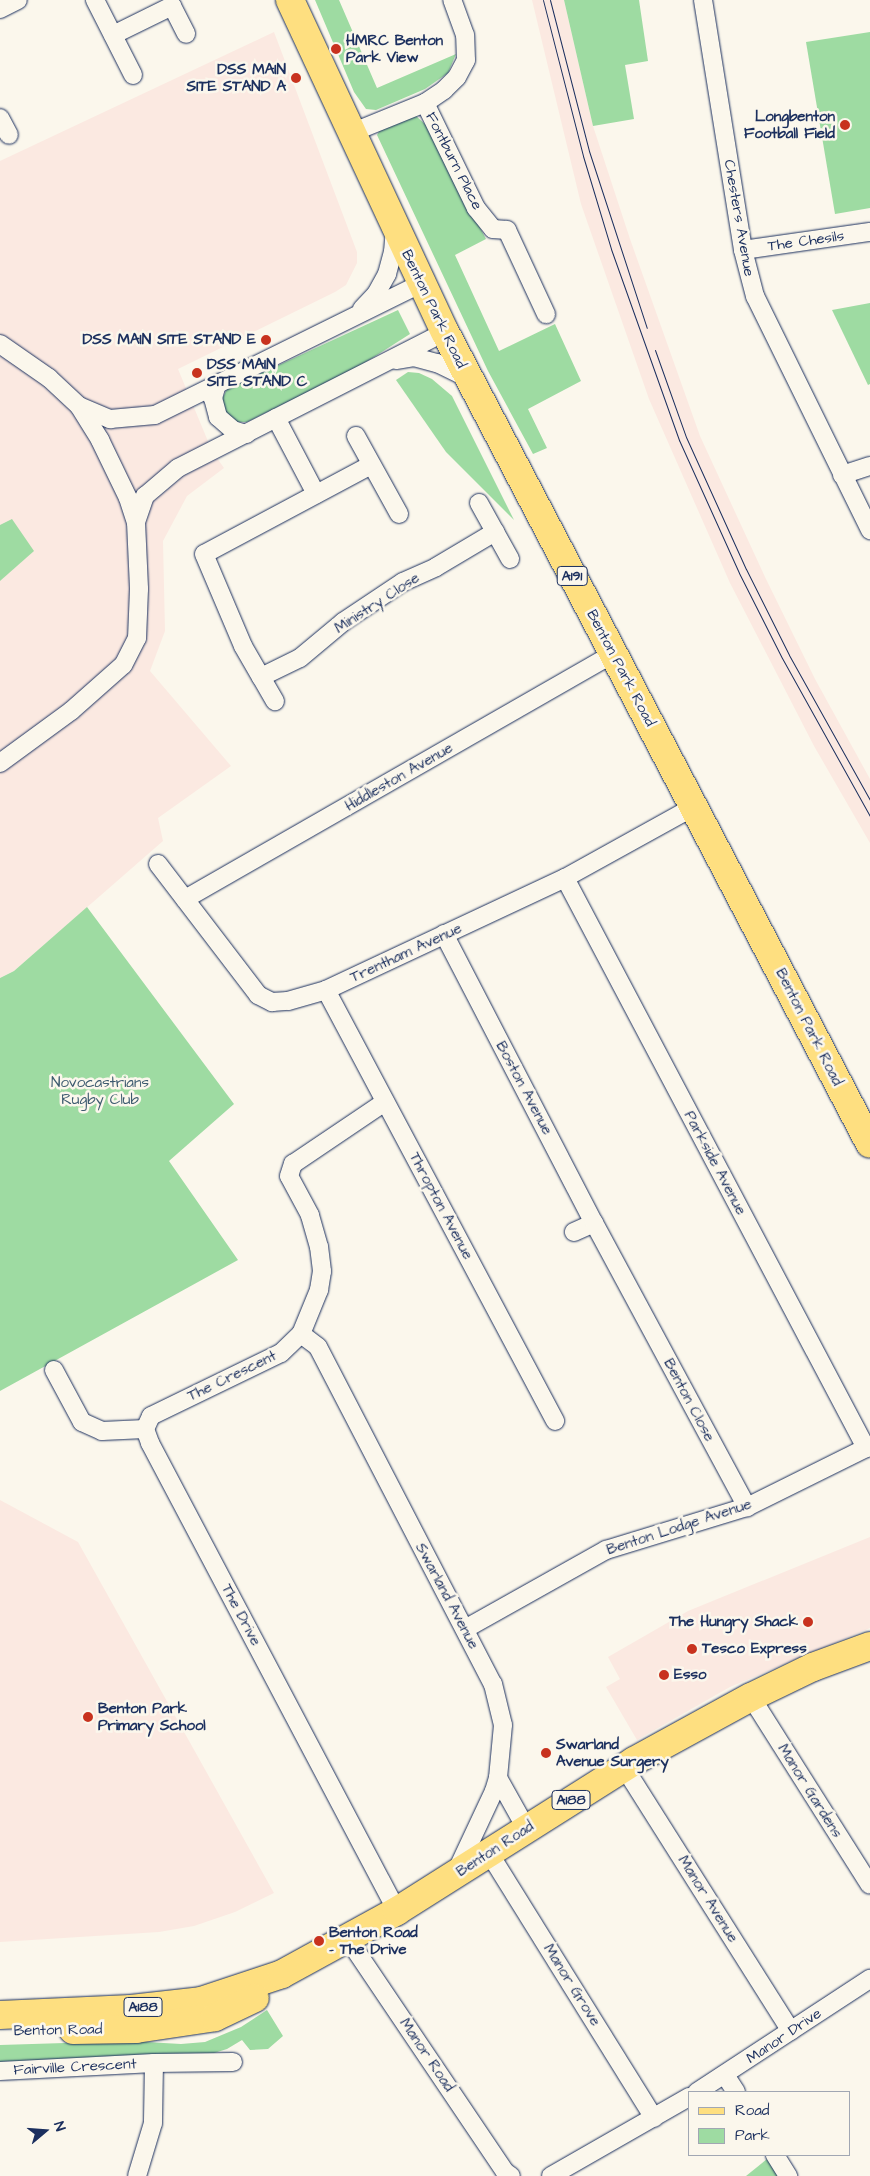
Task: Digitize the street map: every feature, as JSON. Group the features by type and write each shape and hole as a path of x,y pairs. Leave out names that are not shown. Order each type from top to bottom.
{"main road":[{"name":"Benton Park Road","path":"290,0 395,228 473,388 612,654 695,806 870,1144"},
{"name":"Benton Road","path":"0,2015 131,2008 201,2001 282,1974 348,1939 397,1910 624,1767 751,1697 813,1667 870,1646"},
{"name":"Benton Road","path":"0,2032 136,2028 215,2017 259,1996 282,1974"}],"street":[{"path":"0,9 18,0"},
{"path":"95,0 133,75"},
{"path":"351,133 425,103 444,90 457,77 466,60 465,36 452,0"},
{"name":"Chesters Avenue","path":"703,0 742,250 747,271 761,310 870,530"},
{"path":"113,36 172,6 186,34"},
{"name":"Fontburn Place","path":"425,103 476,208 493,229 507,230 546,314"},
{"path":"0,118 9,135"},
{"path":"358,314 376,294 388,274 393,252 395,228"},
{"name":"The Chesils","path":"742,250 870,232"},
{"path":"80,406 110,419 155,415 422,283"},
{"path":"136,522 145,496 178,468 445,332"},
{"path":"0,344 49,378 80,406 100,440 122,484 136,522 139,589 136,638 123,665 71,710 0,763"},
{"path":"384,363 414,357 436,363 460,374 473,388"},
{"path":"217,384 214,398 218,417 233,430 246,434"},
{"path":"276,418 316,494"},
{"path":"356,436 399,514"},
{"path":"275,701 243,646 204,554 372,464"},
{"path":"842,475 870,466"},
{"path":"479,503 510,559"},
{"name":"Ministry Close","path":"261,677 300,658 343,622 404,582 436,567 495,532"},
{"name":"Hiddleston Avenue","path":"185,899 612,654"},
{"name":"Trentham Avenue","path":"158,864 258,995 272,1002 288,1001 326,990 565,878 695,806"},
{"name":"Parkside Avenue","path":"565,878 868,1447"},
{"name":"Boston Avenue","path":"444,934 631,1292"},
{"name":"Thropton Avenue","path":"326,990 555,1421"},
{"name":"The Crescent","path":"146,1428 151,1416 281,1353 301,1334 319,1290 322,1271 320,1247 310,1215 289,1176 293,1164 386,1102"},
{"path":"574,1232 594,1222"},
{"name":"Benton Close","path":"631,1292 747,1508"},
{"name":"Swarland Avenue","path":"301,1334 318,1347 493,1684 503,1725 498,1778 494,1791 454,1875"},
{"path":"54,1370 82,1422 102,1431 146,1428"},
{"name":"The Drive","path":"146,1428 150,1443 397,1910"},
{"name":"Benton Lodge Avenue","path":"465,1629 606,1550 747,1508 868,1447"},
{"name":"Manor Gardens","path":"751,1697 870,1885"},
{"name":"Manor Avenue","path":"624,1767 791,2031"},
{"path":"498,1778 526,1828"},
{"name":"Manor Grove","path":"489,1853 654,2118"},
{"name":"Manor Road","path":"348,1939 508,2174"},
{"name":"Manor Drive","path":"699,2091 870,1979"},
{"path":"154,2063 233,2062"},
{"name":"Fairville Crescent","path":"0,2070 154,2063 153,2123 137,2176"},
{"path":"725,2075 735,2091"},
{"path":"551,2176 688,2098"},
{"path":"776,2156 788,2176"}],"shaded area":[{"path":"532,0 564,0 593,126 630,239 700,436 765,577 815,679 870,779 870,843 814,746 730,583 649,399 581,204"},
{"path":"274,32 357,252 357,263 346,285 335,292 178,369 212,451 224,468 187,496 163,541 165,631 150,671 231,766 158,818 163,841 14,971 0,978 0,161"},
{"name":"Benton Park Primary School","path":"0,1500 78,1542 274,1893 235,1912 194,1926 159,1932 0,1942"},
{"path":"870,1537 870,1628 730,1687 637,1740 606,1687 620,1679 608,1657 688,1611"}],"green space":[{"path":"315,0 339,0 377,88 456,54 448,73 425,89 376,110 366,109 354,92"},
{"path":"564,0 639,0 648,61 625,65 634,119 593,126"},
{"name":"Longbenton Football Field","path":"870,32 870,208 835,214 806,42"},
{"path":"415,115 427,126 486,239 455,255 499,351 555,324 581,381 528,409 547,448 533,454 488,371 377,135 381,128"},
{"path":"870,303 870,384 868,385 832,310"},
{"path":"398,310 410,334 352,371 247,422 236,422 227,417 222,399 227,389"},
{"path":"408,372 419,373 432,379 452,396 514,520 446,452 396,380"},
{"path":"12,519 34,551 0,581 0,525"},
{"name":"Novocastrians Rugby Club","path":"87,907 234,1104 169,1161 238,1260 0,1391 0,978 14,971"},
{"path":"267,2010 283,2036 268,2049 250,2050 242,2040 227,2049 214,2053 0,2062 0,2045 129,2041 181,2044 205,2042 241,2027"},
{"path":"773,2156 788,2176 746,2176"}],"tram line":[{"path":"543,0 583,156 611,249 679,440 739,573 782,658 870,816"},
{"path":"550,0 589,151 647,328"},
{"path":"655,350 686,437 746,569 789,655 870,800"}],"place":[{"name":"HMRC Benton Park View","path":"336,49"},
{"name":"DSS MAIN SITE STAND A","path":"296,78"},
{"name":"Longbenton Football Field","path":"845,125"},
{"name":"DSS MAIN SITE STAND E","path":"266,340"},
{"name":"DSS MAIN SITE STAND C","path":"197,373"},
{"name":"The Hungry Shack","path":"808,1622"},
{"name":"Tesco Express","path":"692,1649"},
{"name":"Esso","path":"664,1675"},
{"name":"Benton Park Primary School","path":"88,1717"},
{"name":"Swarland Avenue Surgery","path":"546,1753"},
{"name":"Benton Road - The Drive","path":"319,1941"}]}
